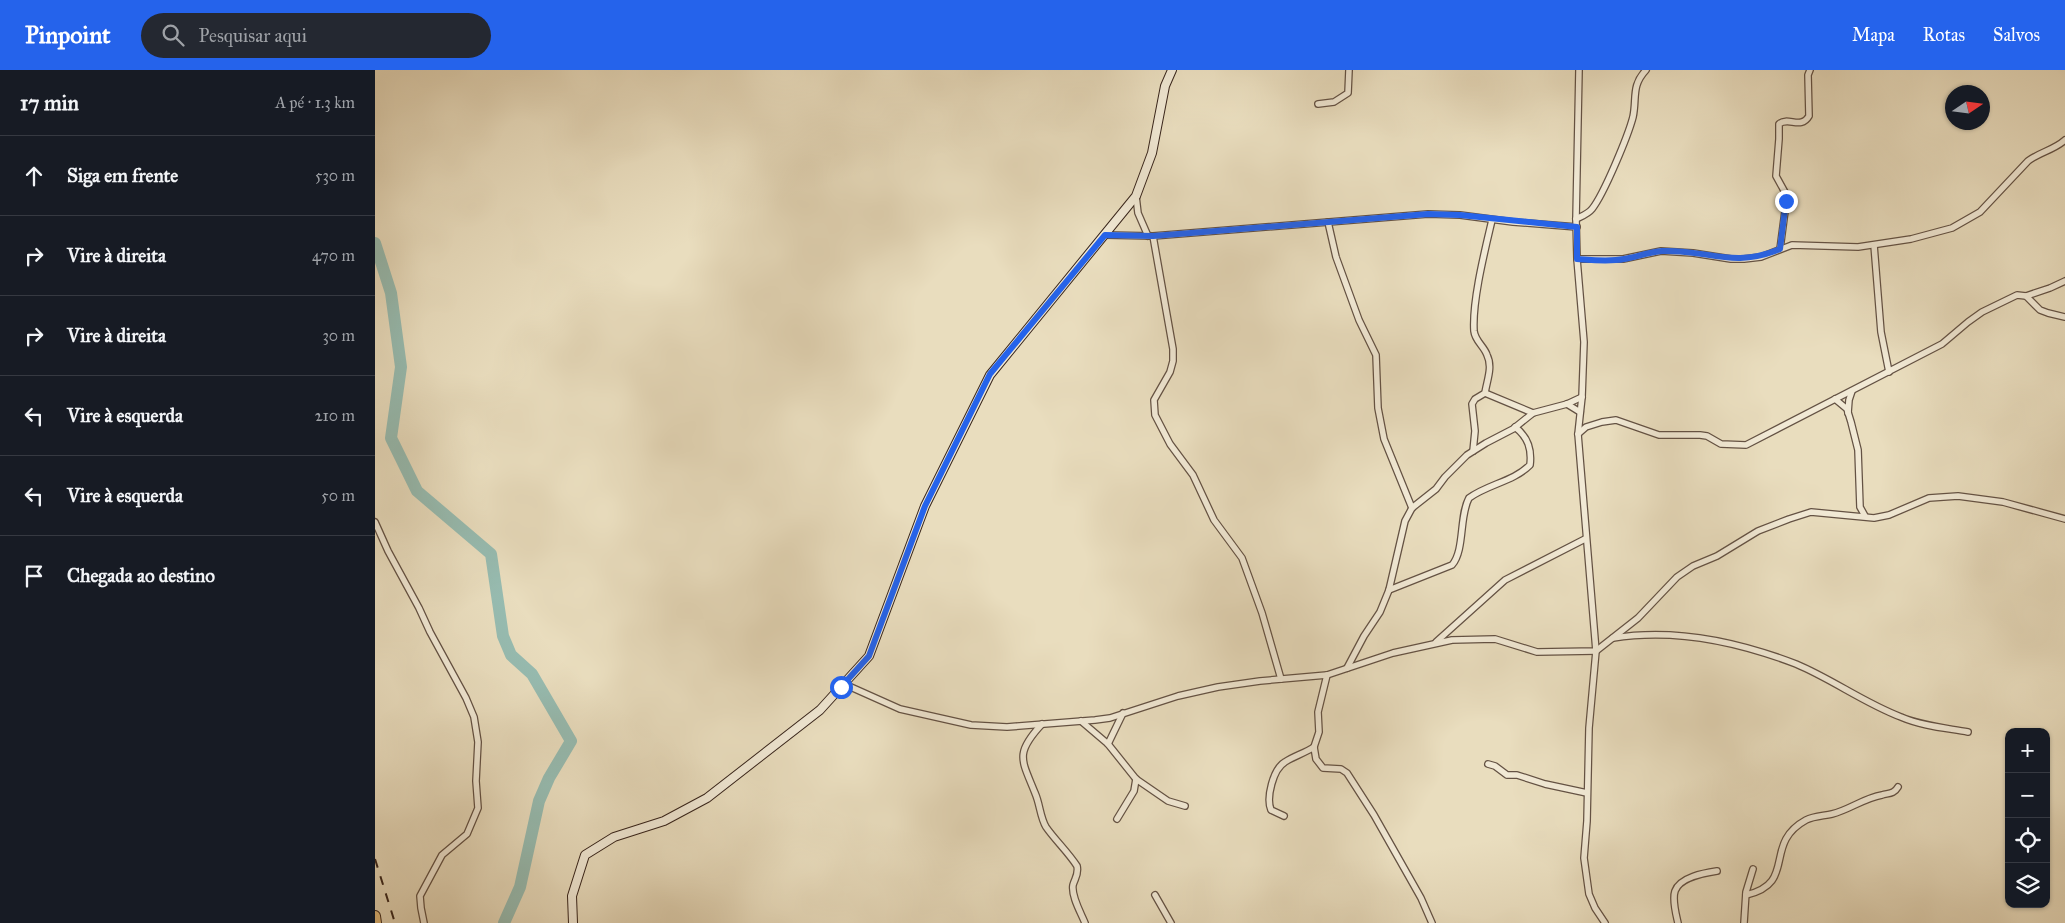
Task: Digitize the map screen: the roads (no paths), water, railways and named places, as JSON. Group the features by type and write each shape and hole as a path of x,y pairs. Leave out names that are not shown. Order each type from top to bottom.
{"highway":[{"path":"375,916 376,923"}],"street":[{"path":"573,923 572,896 585,855 614,838 663,821 707,798 820,710 869,656 925,506 990,374 1136,196 1153,153 1165,86 1172,70"},
{"path":"1318,104 1334,102 1348,93 1349,70"},
{"path":"1579,70 1576,220 1577,259 1584,342 1582,397 1578,434 1585,539 1596,651 1589,728 1587,821 1584,858 1587,882 1595,908 1605,923"},
{"path":"1576,220 1586,215 1593,208 1608,178 1633,117 1636,83 1646,70"},
{"path":"1780,249 1787,196 1776,176 1779,124 1785,121 1800,123 1809,116 1808,75 1810,70"},
{"path":"1577,259 1623,259 1661,251 1744,259 1761,257 1780,249 1802,244 1837,248 1875,245 1937,232 1952,228 1966,221 1990,204 2029,161 2065,140"},
{"path":"1136,196 1139,213 1150,236 1173,355 1170,372 1154,400 1155,415 1170,444 1193,475 1214,520 1242,558 1262,613 1281,679"},
{"path":"1105,235 1150,236 1428,214 1460,215 1492,220 1577,227"},
{"path":"1473,451 1475,431 1472,404 1475,399 1485,393 1490,365 1488,355 1476,340 1474,329 1479,282 1492,220"},
{"path":"1328,222 1336,257 1359,320 1376,355 1376,389 1382,430 1412,508"},
{"path":"1875,245 1881,332 1889,372"},
{"path":"1578,434 1586,427 1616,420 1659,435 1700,435 1707,436 1721,444 1746,445 1942,344 1968,322 1993,305 2017,295 2026,296 2050,288 2065,281"},
{"path":"2026,296 2040,310 2065,317"},
{"path":"1848,413 1849,400 1853,391"},
{"path":"1485,393 1533,412"},
{"path":"1347,668 1363,636 1380,612 1389,590 1405,521 1412,508 1436,489 1445,477 1473,451 1515,427 1533,412 1567,404 1582,397"},
{"path":"1835,399 1844,406 1848,413 1858,450 1861,508 1865,516"},
{"path":"1567,404 1581,412"},
{"path":"1389,590 1452,565 1456,560 1469,498 1487,488 1505,482 1530,465 1531,449 1527,440 1515,427"},
{"path":"843,684 900,709 971,725 1007,727 1110,718 1178,696 1218,687 1327,675 1393,653 1453,640 1495,639 1537,652 1596,651 1638,618 1677,577 1693,566 1717,556 1758,531 1789,518 1811,512 1873,518 1889,515 1929,498 1959,496 2003,502 2065,519"},
{"path":"1855,516 1861,508"},
{"path":"375,522 388,551 466,698 474,717 478,742 476,781 478,808 467,834 442,855 420,896 425,923"},
{"path":"1435,644 1505,580 1585,539"},
{"path":"1612,639 1656,634 1706,640 1741,647 1796,664 1901,718 1929,726 1968,732"},
{"path":"1327,675 1319,703 1319,727 1314,746 1316,759 1323,768 1341,769 1347,773 1374,815 1421,898 1432,923"},
{"path":"1107,744 1123,713"},
{"path":"1081,721 1107,744 1136,779 1168,801 1185,806"},
{"path":"1042,724 1030,737 1024,748 1023,767 1036,796 1046,826 1077,866 1077,878 1073,885 1074,893 1085,923"},
{"path":"1284,816 1271,810 1269,805 1271,788 1277,772 1283,763 1314,746"},
{"path":"1489,764 1507,775 1517,775 1533,781 1587,793"},
{"path":"1117,819 1134,791 1136,779"},
{"path":"1745,895 1759,891 1772,882 1777,871 1783,840 1806,820 1838,812 1865,800 1894,792 1898,787"},
{"path":"1744,923 1745,895 1753,869"},
{"path":"1678,923 1674,892 1678,886 1686,879 1717,871"},
{"path":"1155,895 1171,923"}],"waterway":[{"path":"375,243 391,293 401,367 391,438 417,491 491,554 503,636 511,655 532,674 571,741 549,778 539,801 520,887 504,923"}],"railway":[{"path":"375,859 395,923"}]}
